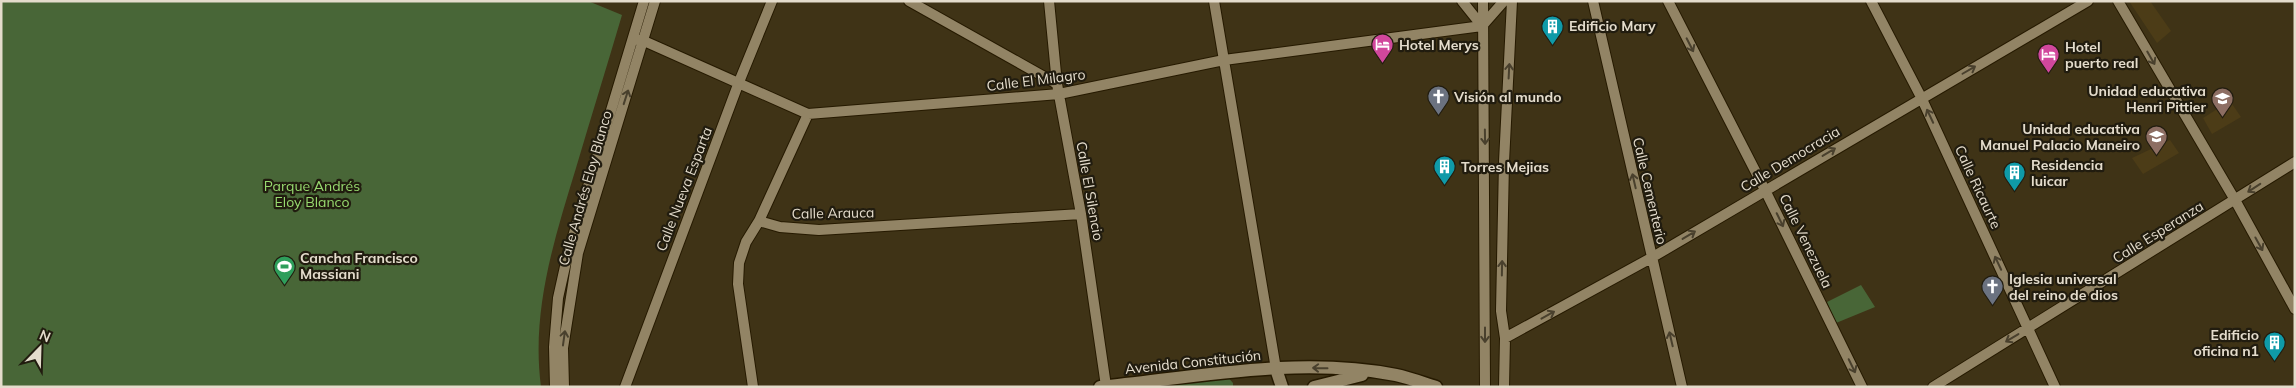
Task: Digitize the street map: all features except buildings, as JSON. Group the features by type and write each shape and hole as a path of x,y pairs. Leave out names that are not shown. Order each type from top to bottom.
{"main road":[{"name":"Avenida Constitución","path":"1100,387 1224,371 1318,368 1397,375 1436,387"},
{"path":"1274,387 1276,369"},
{"path":"1276,369 1282,387"},
{"path":"1314,387 1374,372"},
{"path":"1397,375 1409,387"}],"street":[{"name":"Calle Andrés Eloy Blanco","path":"639,40 644,1"},
{"name":"Calle Andrés Eloy Blanco","path":"556,387 554,347 558,298 568,253 595,180 639,40 655,1"},
{"name":"Calle Nueva Esparta","path":"625,387 739,82 772,1"},
{"path":"909,1 1058,89"},
{"name":"Calle El Silencio","path":"1049,1 1058,89 1081,214 1106,386"},
{"path":"1214,1 1276,369"},
{"path":"1462,1 1482,26"},
{"path":"1483,1 1485,387"},
{"path":"1482,26 1504,1"},
{"path":"1504,387 1505,338 1501,311 1504,162 1512,1"},
{"name":"Calle Cementerio","path":"1592,1 1682,387"},
{"name":"Calle Venezuela","path":"1668,1 1765,190 1862,387"},
{"name":"Calle Ricaurte","path":"1871,1 1921,98 2055,387"},
{"name":"Calle Democracia","path":"1505,338 1651,258 2088,1"},
{"path":"2118,1 2235,200 2295,309"},
{"name":"Calle El Milagro","path":"639,40 739,82 808,114 1058,89 1224,60 1482,26"},
{"path":"753,387 738,284 739,263 746,242 759,221 808,114"},
{"name":"Calle Esperanza","path":"1933,387 2295,162"},
{"name":"Calle Andrés Eloy Blanco","path":"564,387 563,348 570,296 595,180"},
{"name":"Calle Arauca","path":"759,221 780,227 819,230 1081,214"}],"shaded area":[{"path":"2129,1 2150,1 2171,31 2157,43"},
{"name":"Unidad educativa Henri Pittier","path":"2230,101 2241,117 2212,134 2203,118"},
{"name":"Unidad educativa Manuel Palacio Maneiro","path":"2170,140 2179,153 2143,174 2132,158"}],"green space":[{"name":"Parque Andrés Eloy Blanco","path":"1,1 588,1 622,15 560,222 546,276 539,331 541,387 1,387"},
{"path":"1861,285 1875,307 1836,323 1827,302"},
{"path":"1225,374 1233,383 1233,387 1134,387"}],"place":[{"name":"Edificio Mary","path":"1553,45"},
{"name":"Hotel Merys","path":"1383,64"},
{"name":"Hotel puerto real","path":"2049,74"},
{"name":"Visión al mundo","path":"1438,116"},
{"name":"Unidad educativa Henri Pittier","path":"2222,118"},
{"name":"Unidad educativa Manuel Palacio Maneiro","path":"2156,156"},
{"name":"Torres Mejias","path":"1445,186"},
{"name":"Residencia luicar","path":"2015,192"},
{"name":"Cancha Francisco Massiani","path":"284,285"},
{"name":"Iglesia universal del reino de dios","path":"1993,306"},
{"name":"Edificio oficina n1","path":"2275,362"}]}
